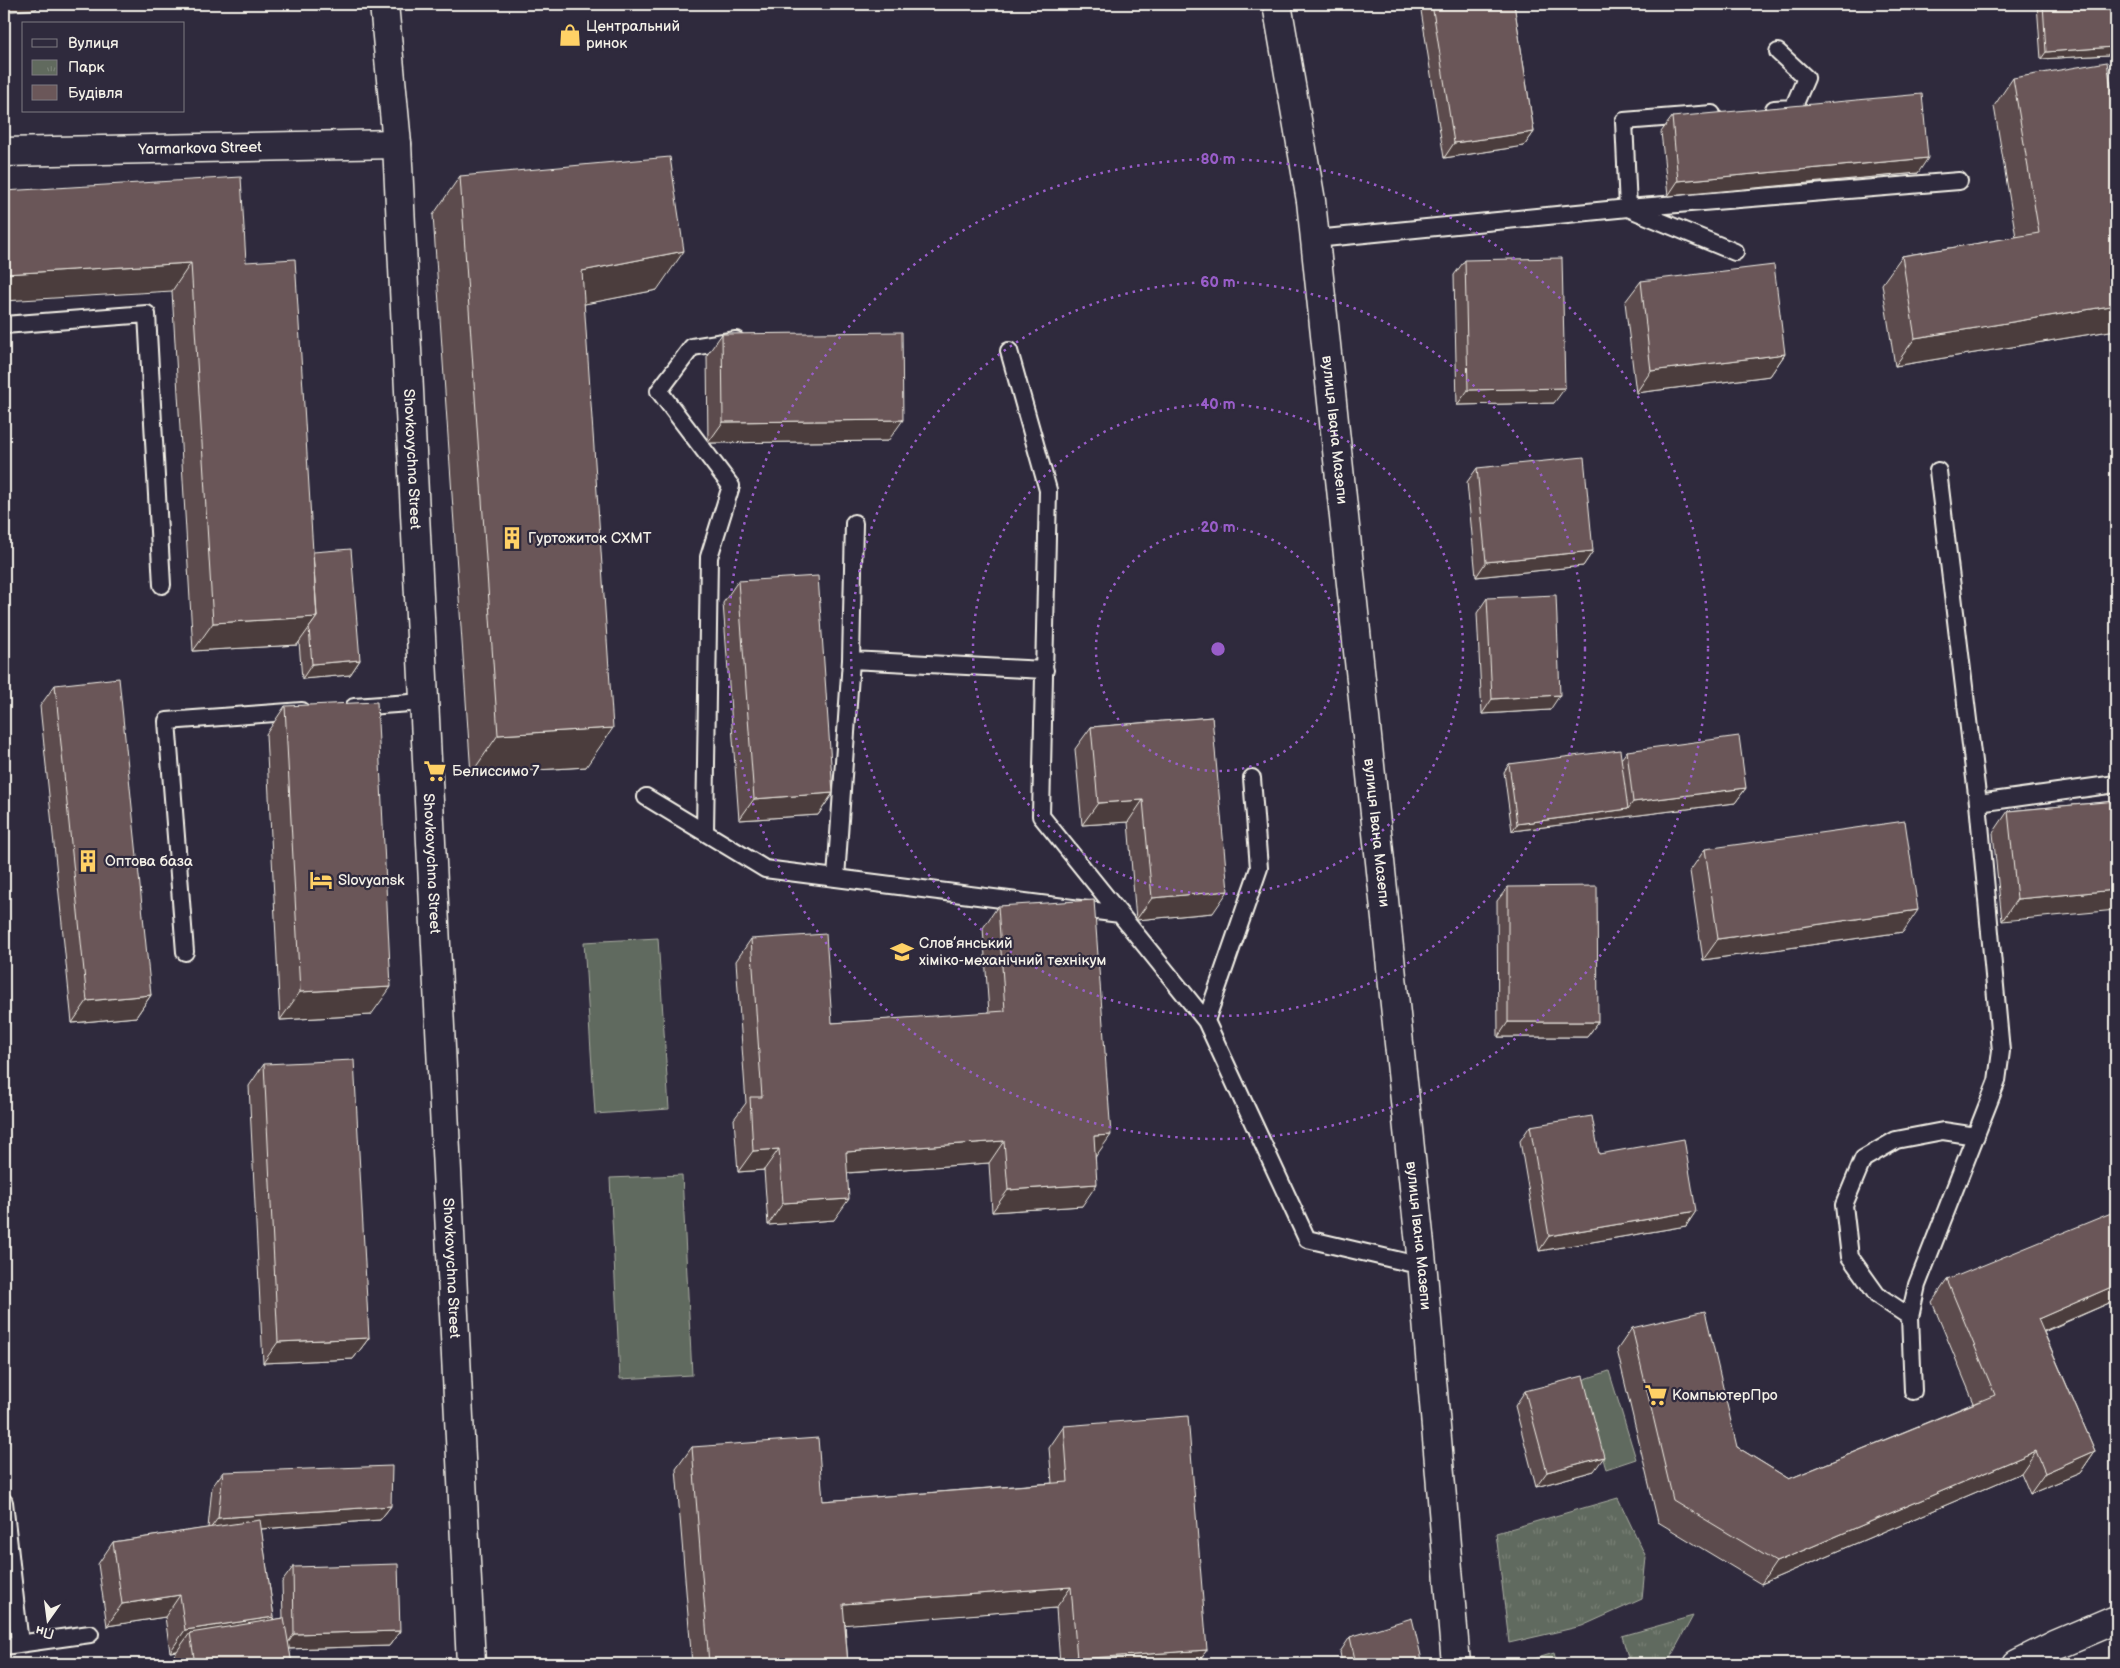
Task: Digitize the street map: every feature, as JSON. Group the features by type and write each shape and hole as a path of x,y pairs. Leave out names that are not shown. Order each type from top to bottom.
{"street":[{"name":"Shovkovychna Street","path":"384,4 398,144 471,1664"},
{"name":"вулиця Івана Мазепи","path":"1277,4 1311,201 1422,1266 1456,1664"},
{"name":"Yarmarkova Street","path":"4,152 398,144"},
{"path":"2017,1664 2060,1654 2116,1619"}],"lane":[{"path":"1754,111 1793,108 1806,78 1778,52"},
{"path":"1628,208 1624,121 1724,113"},
{"path":"1315,239 1628,208 1958,181"},
{"path":"1628,208 1735,252"},
{"path":"4,325 147,314 162,585"},
{"path":"705,832 709,557 731,486 659,391 692,348 755,337"},
{"path":"1009,352 1048,490 1041,816 1206,1021 1307,1239 1422,1266"},
{"path":"1913,1391 1910,1317 1917,1285 1997,1081 2000,1051 1978,804 1938,471"},
{"path":"836,878 851,660 854,523"},
{"path":"851,660 1045,670"},
{"path":"335,709 424,702"},
{"path":"185,952 167,721 316,710"},
{"path":"1206,1021 1259,868 1252,778"},
{"path":"1978,804 2116,784"},
{"path":"646,797 765,869 1120,914"},
{"path":"1910,1317 1877,1295 1850,1258 1844,1205 1863,1159 1896,1140 1943,1131 1976,1136"},
{"path":"4,1502 20,1644"},
{"path":"4,1646 90,1634"}],"green space":[{"path":"658,938 669,1109 595,1114 584,942"},
{"path":"682,1175 692,1375 620,1379 610,1178"},
{"path":"1609,1371 1636,1459 1606,1469 1579,1381"},
{"path":"1618,1498 1646,1557 1642,1599 1582,1626 1509,1643 1496,1533"},
{"path":"1693,1616 1668,1662 1660,1664 1630,1664 1622,1636"},
{"path":"1554,1653 1557,1664 1518,1664"}],"building":[{"path":"1432,4 1514,4 1534,132 1454,143"},
{"path":"2043,4 2110,4 2113,47 2046,52"},
{"path":"2107,62 2116,119 2116,305 1915,338 1902,256 2039,233 2013,78"},
{"path":"1922,94 1928,158 1678,181 1672,117"},
{"name":"Гуртожиток СХМТ","path":"670,157 684,251 582,271 613,728 498,735 460,176"},
{"path":"241,177 246,262 295,259 317,617 213,623 191,263 4,274 4,191"},
{"path":"1562,258 1565,388 1468,390 1465,260"},
{"path":"1774,265 1785,354 1651,371 1641,281"},
{"path":"902,332 903,420 723,422 722,334"},
{"path":"1584,457 1593,551 1486,562 1477,468"},
{"path":"351,549 360,660 312,664 309,628 317,617 313,552"},
{"path":"818,576 833,793 754,799 738,581"},
{"path":"1556,595 1560,695 1492,699 1487,598"},
{"name":"Оптова база","path":"119,678 151,995 87,1001 55,685"},
{"path":"377,702 391,987 300,992 285,706"},
{"path":"1212,717 1228,891 1152,898 1143,800 1098,803 1091,727"},
{"path":"1739,736 1746,788 1633,802 1627,751"},
{"path":"1620,750 1628,809 1517,824 1509,764"},
{"path":"2116,801 2116,890 2017,899 2008,811"},
{"path":"1905,821 1918,910 1718,939 1705,849"},
{"path":"1597,886 1598,1022 1508,1022 1508,887"},
{"path":"1094,900 1111,1135 1094,1136 1097,1184 1008,1190 1004,1141 846,1152 849,1199 783,1203 779,1149 753,1151 750,1097 762,1097 751,939 826,934 832,1023 1005,1011 998,906"},
{"path":"354,1060 369,1338 278,1342 264,1064"},
{"path":"1592,1116 1599,1154 1684,1139 1696,1211 1549,1236 1530,1126"},
{"path":"2116,1211 2116,1285 2038,1319 2095,1451 2045,1473 2036,1451 1776,1562 1673,1500 1632,1328 1705,1311 1737,1447 1789,1479 1995,1395 1947,1280"},
{"path":"1583,1376 1604,1457 1547,1472 1525,1391"},
{"path":"1188,1416 1207,1650 1077,1659 1071,1587 843,1604 848,1664 709,1664 692,1447 818,1438 823,1501 1068,1482 1064,1426"},
{"path":"392,1466 391,1506 218,1518 223,1472"},
{"path":"260,1520 274,1617 185,1630 180,1595 122,1604 113,1542"},
{"path":"398,1564 400,1631 294,1634 293,1567"},
{"path":"284,1618 292,1664 195,1664 190,1633"},
{"path":"1412,1618 1423,1664 1356,1664 1350,1637"}],"place":[{"name":"Центральний ринок","path":"570,35"},
{"name":"Гуртожиток СХМТ","path":"512,538"},
{"name":"Белиссимо 7","path":"435,771"},
{"name":"Оптова база","path":"88,861"},
{"name":"Slovyansk","path":"321,880"},
{"name":"Слов’янський хіміко-механічний технікум","path":"902,952"},
{"name":"КомпьютерПро","path":"1656,1395"}]}
